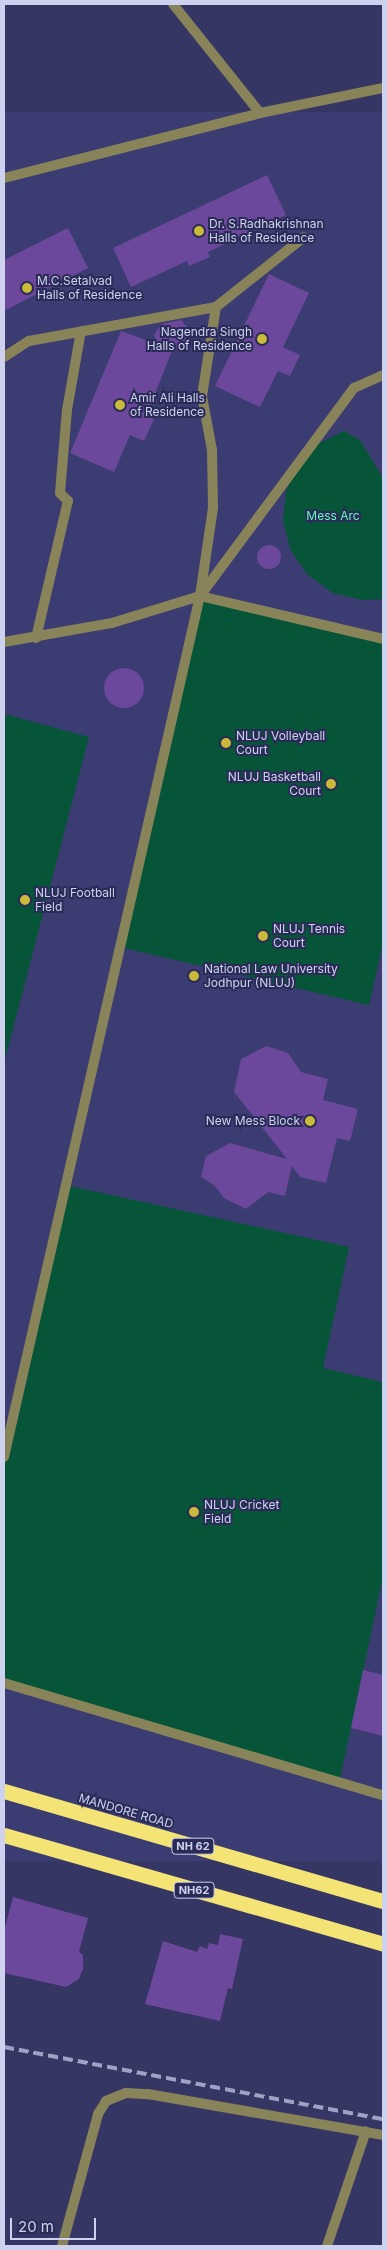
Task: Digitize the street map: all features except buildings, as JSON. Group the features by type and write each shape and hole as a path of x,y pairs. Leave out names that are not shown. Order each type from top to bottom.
{"highway":[{"name":"MANDORE ROAD","path":"4,1791 383,1901"},
{"name":"NH62","path":"4,1835 383,1944"}],"street":[{"path":"173,4 260,113"},
{"path":"4,178 260,113 383,88"},
{"path":"4,357 28,341 216,307 304,237"},
{"path":"4,1458 200,596 213,508 212,450 202,396 216,307"},
{"path":"36,638 68,501 60,493 67,410 81,331"},
{"path":"200,596 354,388 383,375"},
{"path":"4,642 36,638 112,623 200,596 383,639"},
{"path":"4,1683 383,1796"},
{"path":"65,2245 98,2114 106,2102 121,2095 148,2094 383,2135"},
{"path":"327,2246 366,2131"}],"shaded area":[{"name":"National Law University Jodhpur (NLUJ)","path":"4,112 383,112 383,1861 4,1861"}],"green space":[{"name":"Mess Arc","path":"344,431 360,440 383,478 383,599 362,600 333,593 308,575 291,551 283,521 286,491 298,465 318,444"},
{"path":"200,596 383,639 383,943 369,1005 120,947"},
{"name":"NLUJ Football Field","path":"4,714 89,737 4,1063"},
{"name":"NLUJ Cricket Field","path":"61,1184 349,1247 323,1368 383,1382 383,1577 339,1784 4,1683 4,1446"}],"railway":[{"path":"4,2047 383,2119"}],"place":[{"name":"Dr. S.Radhakrishnan Halls of Residence","path":"199,231"},
{"name":"M.C.Setalvad Halls of Residence","path":"27,288"},
{"name":"Nagendra Singh Halls of Residence","path":"262,339"},
{"name":"Amir Ali Halls of Residence","path":"120,405"},
{"name":"NLUJ Volleyball Court","path":"226,743"},
{"name":"NLUJ Basketball Court","path":"331,784"},
{"name":"NLUJ Football Field","path":"25,900"},
{"name":"NLUJ Tennis Court","path":"263,936"},
{"name":"National Law University Jodhpur (NLUJ)","path":"194,976"},
{"name":"New Mess Block","path":"310,1121"},
{"name":"NLUJ Cricket Field","path":"194,1512"}]}
